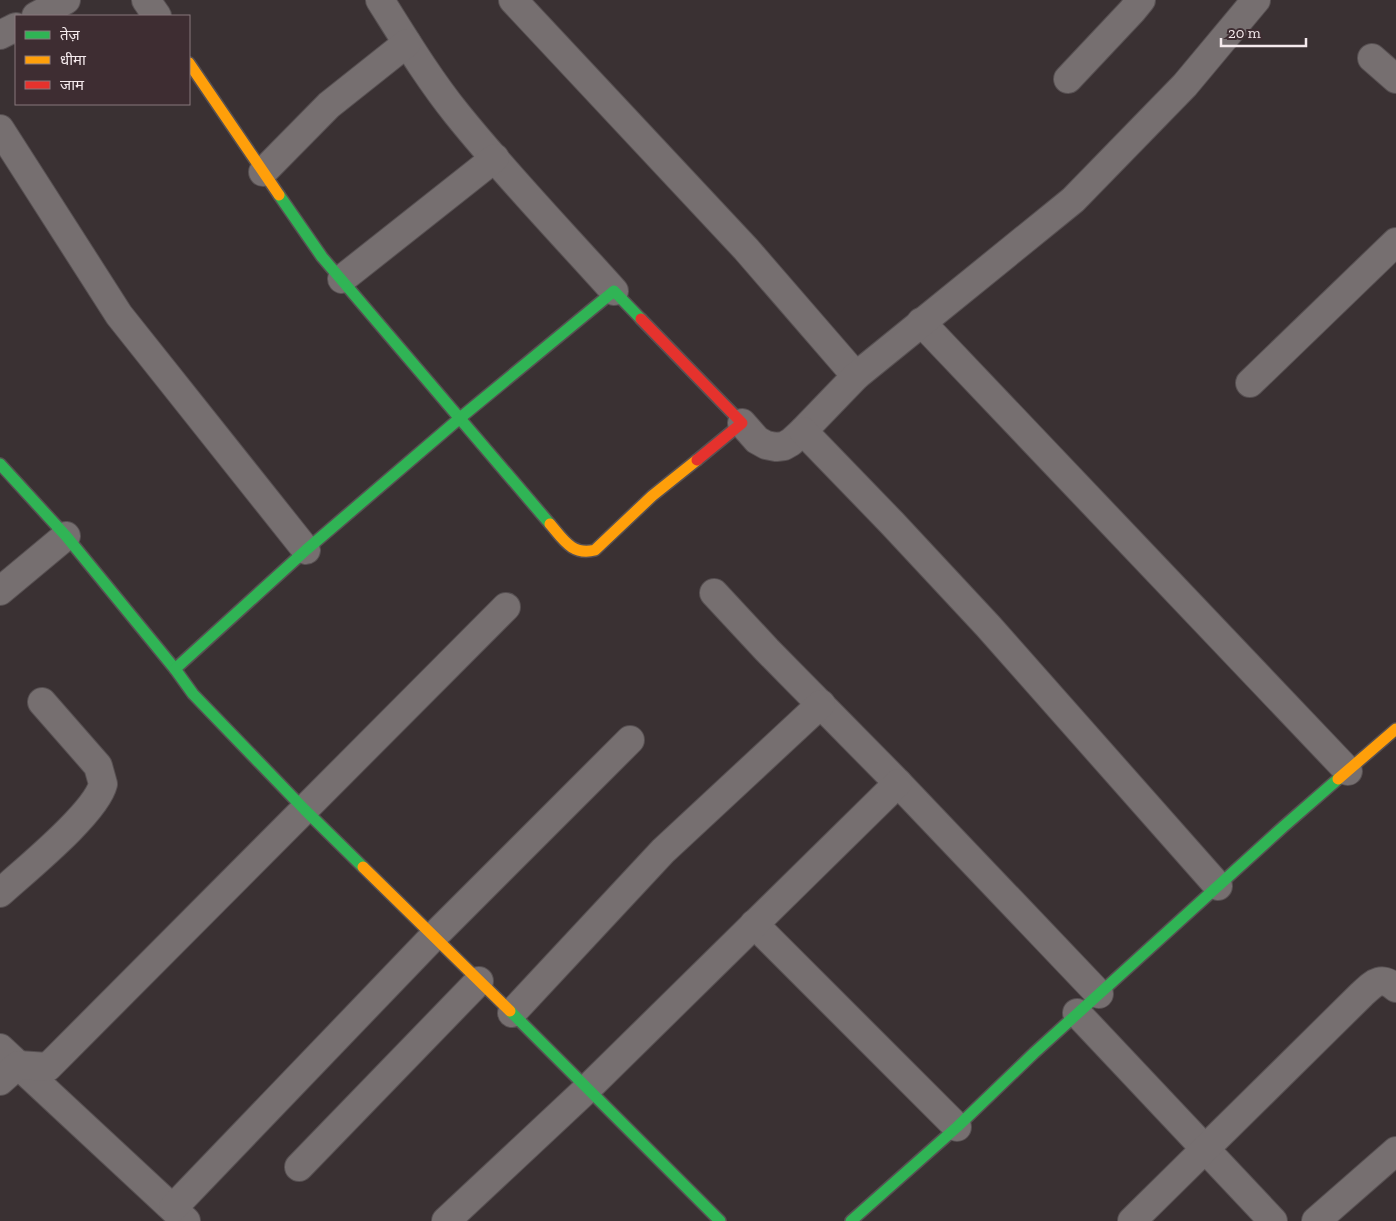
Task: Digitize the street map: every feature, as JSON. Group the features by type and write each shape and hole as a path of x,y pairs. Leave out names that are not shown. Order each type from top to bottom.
{"street":[{"path":"38,15 66,0"},
{"path":"146,0 156,15"},
{"path":"380,0 407,43 456,113 495,158 614,291 742,422 757,440 766,445 776,447 784,446 803,431 856,376 1073,200 1185,86 1256,0"},
{"path":"513,0 746,249 856,376"},
{"path":"1068,79 1141,0"},
{"path":"0,35 15,28"},
{"path":"263,172 329,105 407,43"},
{"path":"1372,58 1396,79"},
{"path":"190,64 322,257 567,544 578,552 586,553 595,550 652,496 742,422"},
{"path":"0,129 119,315 306,550"},
{"path":"342,279 495,158"},
{"path":"1250,383 1396,242"},
{"path":"175,669 306,550 460,418 614,291"},
{"path":"921,322 1348,771"},
{"path":"803,431 988,626 1218,886"},
{"path":"0,464 66,536 175,669 193,694 305,810 720,1221"},
{"path":"0,592 66,536"},
{"path":"714,593 1099,994"},
{"path":"6,1064 48,1067 506,607"},
{"path":"0,893 73,826 97,797 103,784 98,766 42,702"},
{"path":"512,1013 663,851 821,704"},
{"path":"851,1221 957,1126 1077,1013 1396,729"},
{"path":"6,1064 179,1214 434,936 630,740"},
{"path":"446,1221 587,1089 898,783"},
{"path":"754,924 957,1126"},
{"path":"299,1167 479,981"},
{"path":"1132,1221 1375,982 1385,981 1396,988"},
{"path":"1077,1013 1273,1221"},
{"path":"1316,1221 1396,1151"}],"traffic: fast":[{"path":"279,195 322,257 550,524"},
{"path":"175,669 306,550 460,418 614,291 641,319"},
{"path":"0,464 66,536 175,669 193,694 363,867"},
{"path":"851,1221 957,1127 1034,1053 1338,779"},
{"path":"510,1011 720,1221"}],"traffic: slow":[{"path":"190,64 279,195"},
{"path":"550,524 574,548 580,551 595,550 652,496 697,460"},
{"path":"1338,779 1396,729"},
{"path":"363,867 510,1011"}],"traffic: jam":[{"path":"641,319 742,423 697,460"}]}
